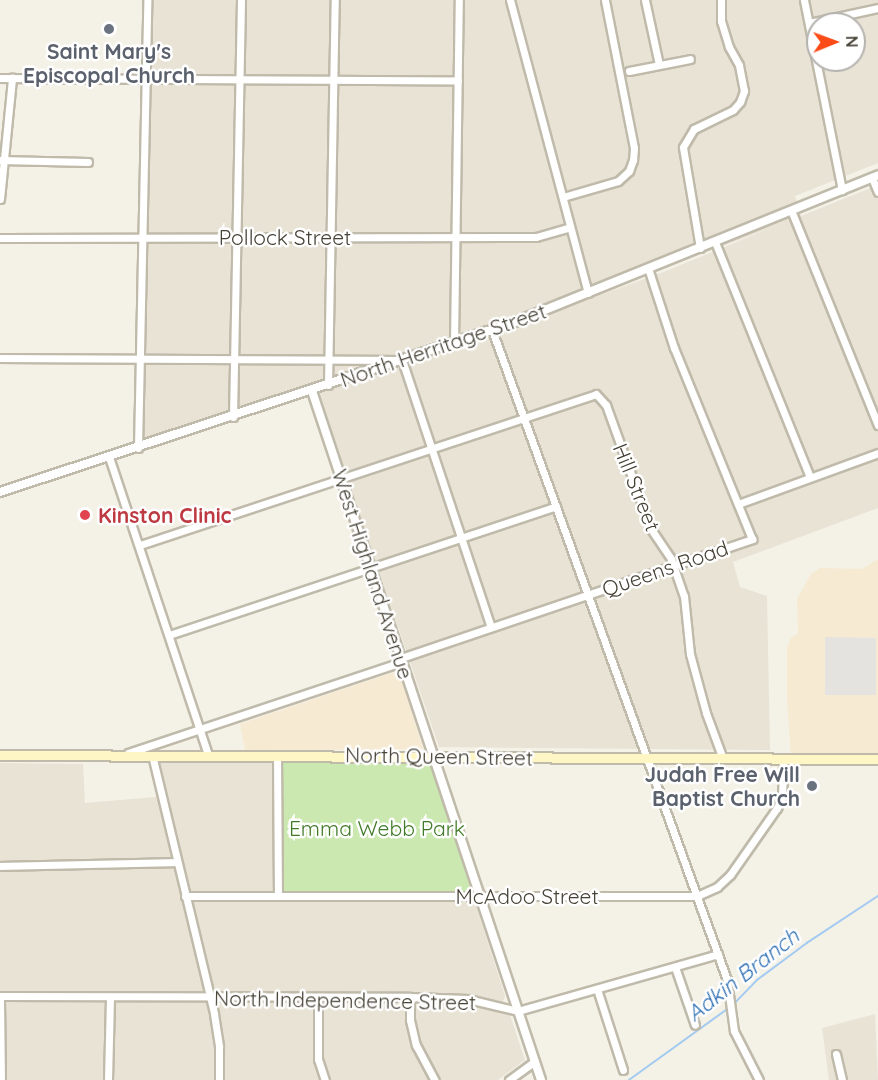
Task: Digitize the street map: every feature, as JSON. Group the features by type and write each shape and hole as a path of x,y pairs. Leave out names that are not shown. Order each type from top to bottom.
{"main road":[{"name":"North Queen Street","path":"0,755 128,753 878,759"}],"street":[{"path":"138,448 147,0"},
{"path":"233,417 241,0"},
{"path":"328,385 335,0"},
{"path":"454,343 459,0"},
{"path":"510,0 588,293"},
{"path":"563,197 618,181 628,171 633,160 634,148 605,0"},
{"path":"645,0 659,65"},
{"path":"700,248 683,147 694,129 733,110 741,102 744,91 739,65 725,38 721,21 721,0"},
{"path":"860,12 878,8"},
{"path":"629,71 690,59"},
{"path":"819,72 842,190"},
{"path":"0,78 458,80"},
{"path":"0,199 2,160 12,78"},
{"path":"2,160 88,162"},
{"path":"875,177 878,192"},
{"name":"North Herritage Street","path":"0,492 492,330 875,177"},
{"path":"791,210 878,425"},
{"name":"Pollock Street","path":"0,238 536,237 570,227"},
{"path":"715,242 810,477"},
{"path":"648,268 675,348 738,504 878,453"},
{"path":"492,330 727,980 734,1031 759,1080"},
{"path":"0,358 402,360 491,627"},
{"name":"West Highland Avenue","path":"312,391 541,1080"},
{"name":"Hill Street","path":"524,418 591,394 600,396 606,405 651,529 674,566 684,596 690,654 706,713 723,759"},
{"path":"140,545 524,418"},
{"path":"109,458 140,545 208,754"},
{"name":"Queens Road","path":"128,753 752,538 738,504"},
{"path":"169,635 556,506"},
{"path":"278,755 278,896"},
{"path":"153,759 210,997 219,1047 219,1080"},
{"name":"McAdoo Street","path":"185,896 697,896 717,887 730,875 777,808 782,797 783,759"},
{"path":"0,866 177,862"},
{"name":"North Independence Street","path":"0,998 410,997 468,999 518,1011 718,954"},
{"path":"675,966 695,1025"},
{"path":"597,989 623,1070"},
{"path":"108,1080 110,997"},
{"path":"318,997 318,1059 325,1080"},
{"path":"410,997 410,1020 416,1045 435,1080"},
{"path":"0,998 1,1080"},
{"path":"836,1054 842,1080"},
{"path":"509,1080 535,1060"}],"shaded area":[{"path":"153,0 878,0 878,163 795,196 801,216 878,185 878,508 733,562 740,587 767,596 770,750 439,747 315,384 143,439","holes":["771,228 661,273 394,369"]},
{"path":"878,559 878,759 791,759 787,698 787,648 791,638 798,633 797,599 811,574 820,568 862,569"},
{"path":"825,637 876,638 876,695 825,695"},
{"path":"395,672 400,675 423,749 245,750 240,724"},
{"path":"282,762 282,894 472,893 505,996 503,1001 525,1060 498,1080 0,1080 0,763 83,764 85,803 167,796 160,763"},
{"path":"875,1014 878,1080 829,1080 822,1028"}],"green space":[{"name":"Emma Webb Park","path":"282,762 430,762 472,893 282,894"}],"waterway":[{"name":"Adkin Branch","path":"733,1005 757,980 807,943 878,896"},
{"name":"Adkin Branch","path":"629,1080 729,1008"}],"place":[{"name":"Saint Mary's Episcopal Church","path":"109,29"},
{"name":"Kinston Clinic","path":"85,515"},
{"name":"Judah Free Will Baptist Church","path":"812,786"}]}
